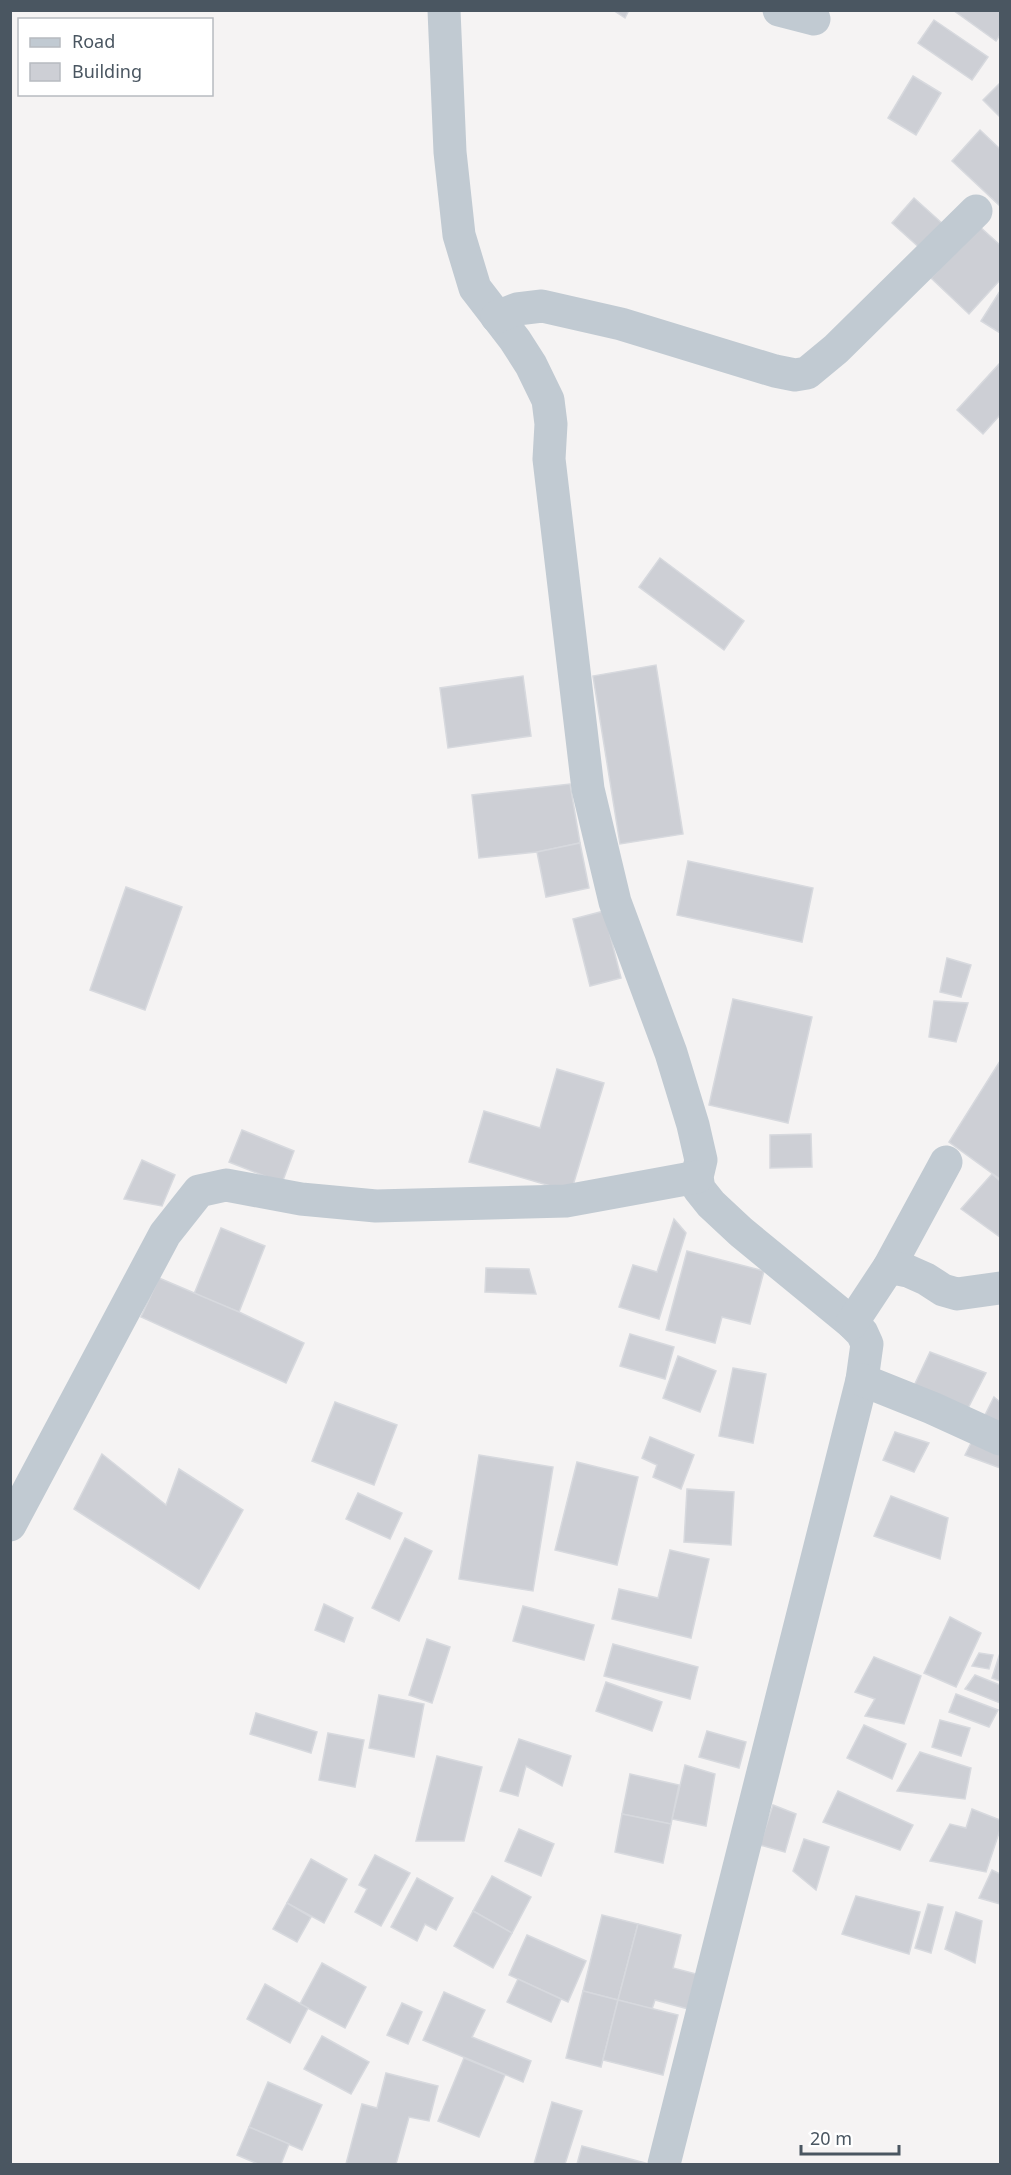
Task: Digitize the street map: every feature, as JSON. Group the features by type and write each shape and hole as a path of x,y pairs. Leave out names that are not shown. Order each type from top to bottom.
{"street":[{"path":"444,10 450,152 459,235 475,288 531,365 548,400 551,424 549,459 588,789 615,902 671,1053 693,1125 701,1160 697,1177 699,1189 711,1204 741,1232 852,1323 862,1333 867,1344 862,1380 664,2164"},
{"path":"779,10 814,18"},
{"path":"497,317 517,309 542,306 621,324 775,371 795,375 807,373 836,349 976,211"},
{"path":"852,1323 889,1266 946,1162"},
{"path":"10,1525 165,1234 198,1191 226,1185 301,1199 376,1206 566,1201 697,1177"},
{"path":"889,1266 908,1271 943,1290 957,1294 1000,1288"},
{"path":"862,1380 1000,1439"}],"building":[{"path":"613,10 629,10 625,18"},
{"path":"953,10 1000,10 1000,35 996,41"},
{"path":"934,20 988,57 972,80 918,43"},
{"path":"913,76 941,93 916,135 888,118"},
{"path":"1000,83 1000,117 983,100"},
{"path":"980,130 1000,149 1000,206 952,161"},
{"path":"914,198 944,225 922,250 892,223"},
{"path":"979,226 1000,245 1000,280 969,314 931,278"},
{"path":"1000,291 1000,333 981,321"},
{"path":"1000,363 1000,415 983,434 957,410"},
{"path":"660,558 744,621 724,650 639,587"},
{"path":"656,665 683,834 620,844 593,676"},
{"path":"523,676 531,736 448,748 440,688"},
{"path":"570,784 580,843 537,852 479,858 472,795"},
{"path":"580,843 589,888 546,897 537,852"},
{"path":"688,861 813,888 802,942 677,915"},
{"path":"126,887 182,907 145,1010 90,990"},
{"path":"604,911 621,978 590,986 573,919"},
{"path":"947,958 971,965 961,997 940,992"},
{"path":"733,999 812,1017 788,1123 709,1105"},
{"path":"934,1001 968,1003 956,1042 929,1037"},
{"path":"1000,1061 1000,1179 949,1142"},
{"path":"557,1069 604,1083 571,1192 469,1162 484,1111 540,1128"},
{"path":"242,1130 294,1151 282,1183 229,1162"},
{"path":"811,1134 812,1167 770,1168 770,1135"},
{"path":"142,1160 175,1175 162,1206 124,1199"},
{"path":"992,1174 1000,1181 1000,1237 961,1209"},
{"path":"674,1219 686,1233 659,1319 619,1307 633,1265 657,1272"},
{"path":"221,1228 265,1246 239,1312 194,1294"},
{"path":"687,1251 764,1271 750,1324 722,1317 715,1343 666,1330"},
{"path":"486,1268 529,1269 536,1294 485,1292"},
{"path":"159,1278 304,1343 286,1383 141,1317"},
{"path":"630,1334 674,1347 665,1379 620,1366"},
{"path":"930,1352 986,1373 965,1414 911,1392"},
{"path":"678,1356 716,1371 700,1412 663,1398"},
{"path":"733,1368 766,1374 753,1443 719,1436"},
{"path":"994,1397 1000,1402 1000,1468 965,1455"},
{"path":"335,1402 397,1425 374,1485 312,1461"},
{"path":"895,1432 929,1443 914,1472 883,1460"},
{"path":"650,1437 694,1455 681,1489 653,1477 657,1465 642,1458"},
{"path":"102,1454 166,1505 179,1469 243,1510 199,1589 74,1509"},
{"path":"479,1455 553,1467 533,1591 459,1579"},
{"path":"577,1462 638,1477 617,1565 555,1550"},
{"path":"687,1489 734,1492 731,1545 684,1542"},
{"path":"358,1493 402,1513 390,1539 346,1519"},
{"path":"891,1496 948,1518 940,1559 874,1536"},
{"path":"405,1538 432,1551 399,1621 372,1608"},
{"path":"670,1550 709,1559 691,1638 612,1619 619,1589 658,1598"},
{"path":"324,1604 353,1618 344,1642 315,1630"},
{"path":"523,1606 594,1625 584,1660 513,1641"},
{"path":"950,1617 981,1633 956,1687 924,1673"},
{"path":"427,1639 450,1647 432,1703 409,1695"},
{"path":"613,1644 698,1667 690,1699 604,1676"},
{"path":"979,1653 993,1655 989,1669 972,1666"},
{"path":"1000,1653 1000,1681 992,1678"},
{"path":"874,1657 921,1676 904,1724 865,1716 875,1699 855,1692"},
{"path":"975,1675 1000,1685 1000,1703 965,1689"},
{"path":"606,1682 662,1702 652,1731 596,1711"},
{"path":"956,1694 998,1710 989,1727 949,1712"},
{"path":"379,1695 424,1704 414,1757 369,1748"},
{"path":"256,1713 317,1732 311,1753 250,1734"},
{"path":"940,1720 970,1728 961,1756 932,1747"},
{"path":"864,1725 906,1744 892,1779 847,1758"},
{"path":"707,1731 746,1742 739,1768 699,1757"},
{"path":"328,1733 364,1740 355,1787 319,1780"},
{"path":"519,1739 571,1756 562,1786 526,1766 518,1796 500,1791"},
{"path":"920,1752 971,1768 965,1799 897,1791"},
{"path":"437,1756 482,1767 464,1841 416,1841"},
{"path":"685,1765 715,1774 706,1826 672,1819"},
{"path":"630,1774 679,1785 671,1824 622,1814"},
{"path":"838,1791 913,1825 900,1850 823,1822"},
{"path":"773,1805 796,1814 785,1852 760,1845"},
{"path":"972,1809 1000,1820 1000,1830 986,1872 930,1861 950,1824 966,1828"},
{"path":"622,1814 671,1824 663,1863 615,1852"},
{"path":"519,1829 554,1844 541,1876 505,1861"},
{"path":"804,1839 829,1847 816,1890 793,1871"},
{"path":"375,1855 410,1873 381,1926 355,1912 367,1889 359,1885"},
{"path":"311,1859 347,1879 324,1923 287,1903"},
{"path":"992,1870 1000,1874 1000,1904 979,1898"},
{"path":"492,1876 531,1897 512,1933 473,1911"},
{"path":"417,1878 453,1898 436,1930 425,1924 417,1941 391,1927"},
{"path":"856,1896 920,1912 909,1954 842,1934"},
{"path":"287,1903 311,1917 297,1942 273,1929"},
{"path":"928,1904 943,1907 931,1953 915,1948"},
{"path":"473,1911 512,1933 493,1968 454,1946"},
{"path":"956,1912 982,1921 975,1963 945,1949"},
{"path":"602,1915 638,1924 618,2000 583,1991"},
{"path":"638,1924 681,1935 673,1968 700,1975 692,2010 655,2000 652,2009 618,2000"},
{"path":"527,1935 586,1961 568,2002 509,1975"},
{"path":"322,1963 366,1987 345,2028 300,2004"},
{"path":"518,1979 561,1999 551,2022 507,2002"},
{"path":"265,1984 308,2008 290,2043 247,2019"},
{"path":"583,1991 618,2000 601,2067 566,2058"},
{"path":"444,1992 485,2010 472,2037 531,2061 523,2082 423,2040"},
{"path":"618,2000 678,2015 663,2075 603,2060"},
{"path":"402,2003 422,2012 408,2044 387,2035"},
{"path":"322,2036 369,2062 351,2094 304,2069"},
{"path":"464,2058 505,2075 479,2137 438,2121"},
{"path":"386,2073 438,2086 429,2121 409,2117 396,2164 346,2164 362,2104 377,2108"},
{"path":"268,2082 322,2105 302,2150 249,2127"},
{"path":"552,2102 582,2111 565,2164 534,2164"},
{"path":"249,2127 289,2144 281,2164 258,2164 237,2155"},
{"path":"582,2146 649,2164 577,2164"}]}
